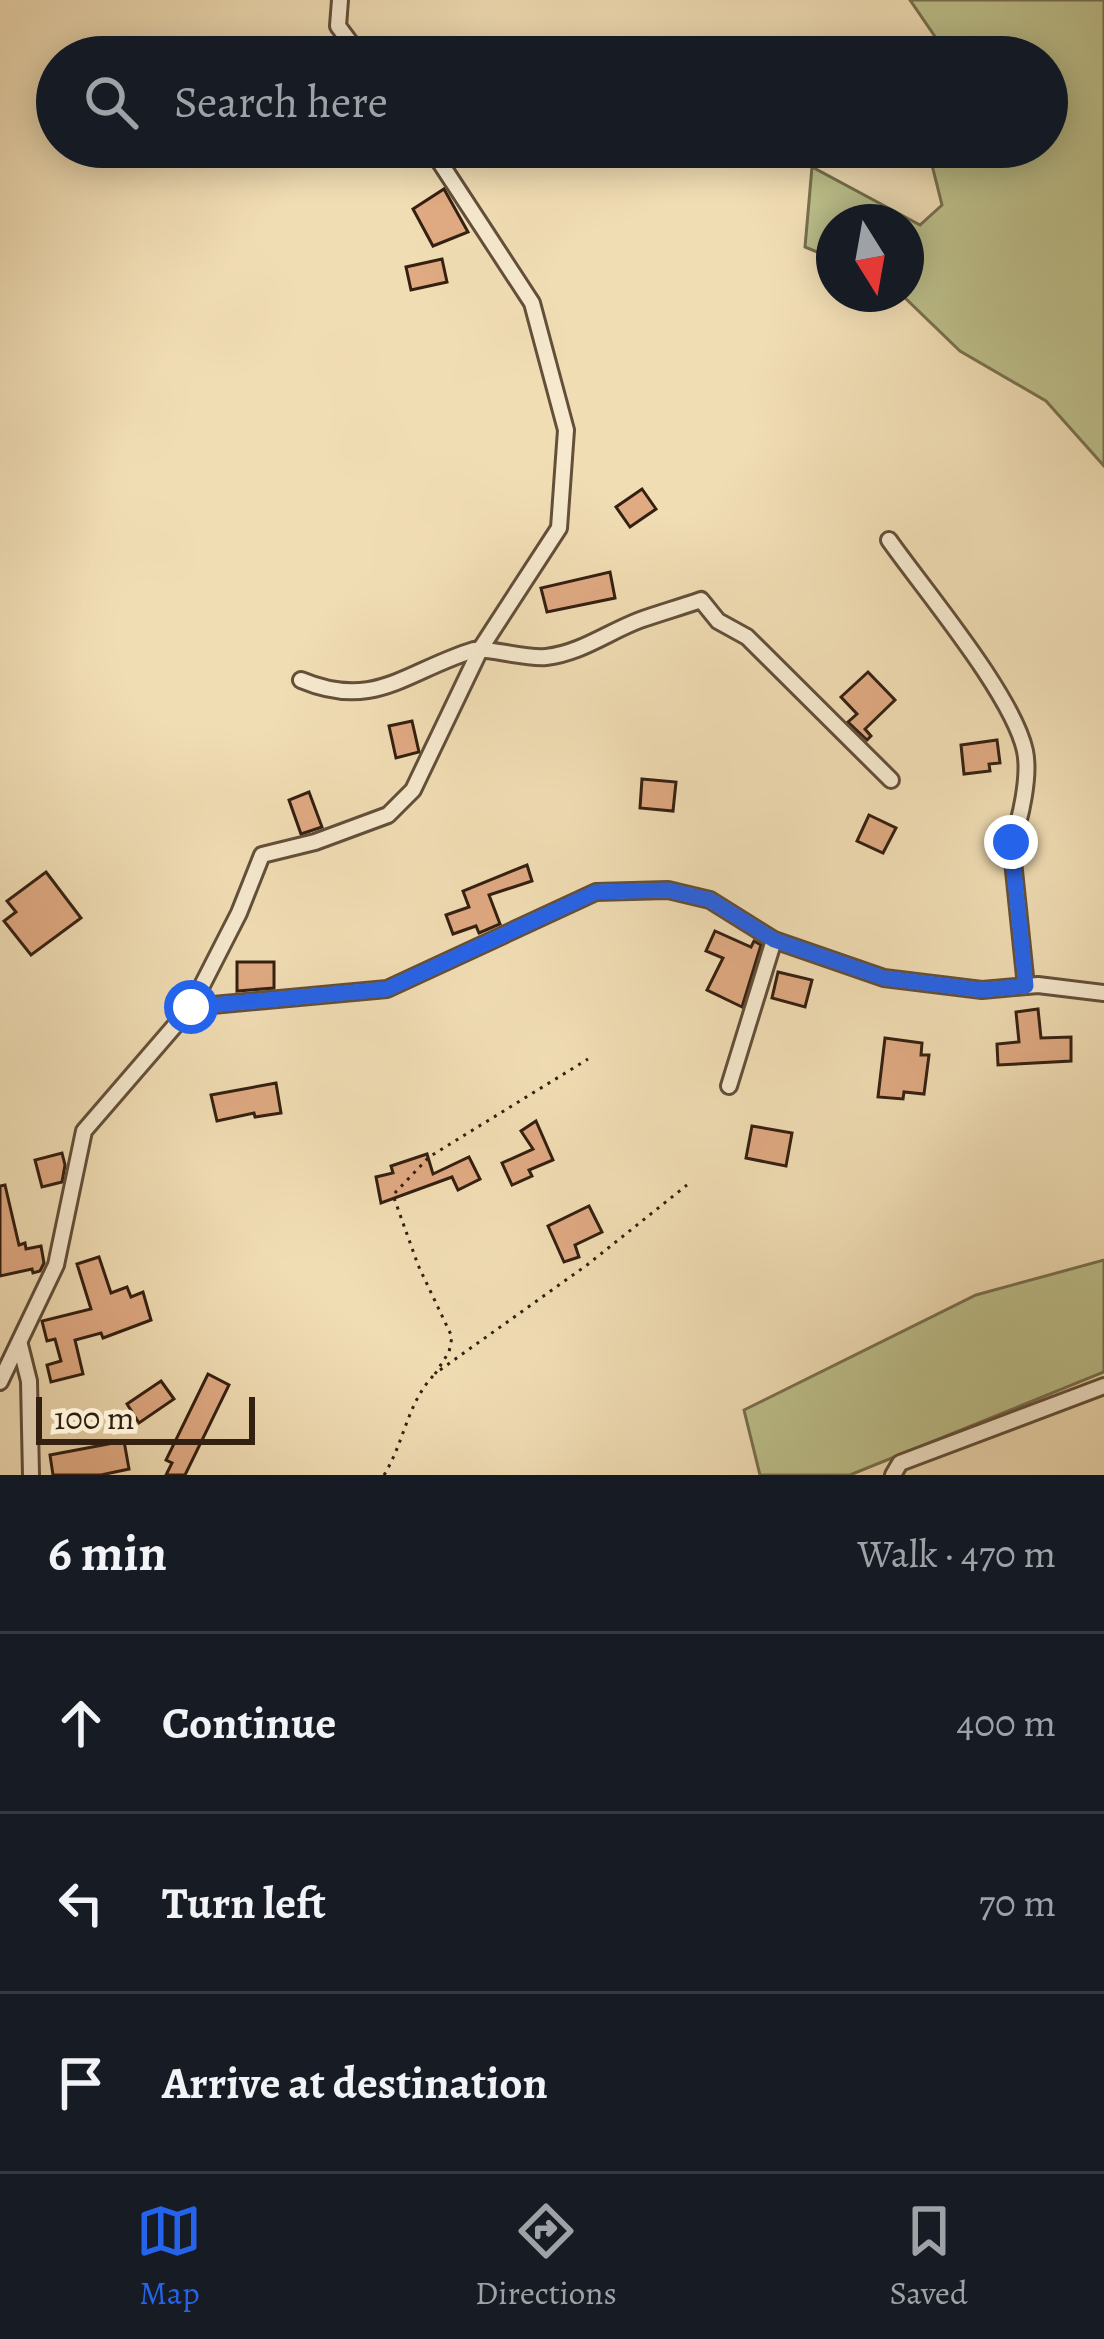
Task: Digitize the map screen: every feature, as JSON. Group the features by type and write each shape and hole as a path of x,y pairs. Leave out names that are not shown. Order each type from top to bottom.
{"street":[{"path":"340,0 338,26 345,36"},
{"path":"0,1382 56,1264 84,1131 191,1007 239,913 262,855 315,842 388,815 413,790 481,648 559,528 566,430 532,303 444,168"},
{"path":"889,540 1002,699 1026,753 1021,822 1011,842 1026,986"},
{"path":"301,680 328,692 363,694 481,648 510,656 549,657 701,600 718,622 747,637 892,780"},
{"path":"191,1007 387,989 596,892 668,890 710,900 774,940 884,978 982,990 1026,986 1104,993"},
{"path":"729,1086 774,940"},
{"path":"20,1346 29,1381 31,1475"},
{"path":"892,1475 900,1463 1104,1386"}],"path":[{"path":"435,1374 452,1337 418,1265 393,1195 429,1157 587,1059"},
{"path":"384,1475 397,1454 417,1393 435,1374 587,1265 687,1185"}],"green space":[{"path":"910,0 1104,0 1104,466 1046,401 960,351 920,312 924,312 924,221 942,205 933,168 1068,168 1068,36 935,36"},
{"path":"814,168 881,204 816,204 816,252 805,247"},
{"path":"1104,1260 1104,1372 850,1475 760,1475 744,1410 976,1295"}],"building":[{"path":"444,189 468,232 433,246 413,209"},
{"path":"442,259 447,282 411,290 406,267"},
{"path":"642,489 656,509 630,527 616,507"},
{"path":"610,572 615,598 547,612 541,588"},
{"path":"868,672 895,700 865,729 871,736 867,740 848,722 857,714 841,697"},
{"path":"412,721 419,752 396,758 389,726"},
{"path":"997,740 1000,763 989,764 990,771 964,774 961,745"},
{"path":"642,779 676,782 673,811 640,808"},
{"path":"309,792 322,827 301,834 289,800"},
{"path":"869,815 896,828 883,853 857,841"},
{"path":"527,865 532,881 489,895 500,924 479,933 476,926 453,934 446,915 469,907 463,891"},
{"path":"46,872 81,918 31,955 4,921 16,912 7,901"},
{"path":"715,931 751,947 754,941 761,945 742,1007 707,990 723,958 706,951"},
{"path":"237,962 274,962 274,988 237,991"},
{"path":"778,972 812,980 805,1007 772,998"},
{"path":"1038,1009 1041,1038 1071,1037 1071,1061 998,1065 997,1044 1019,1042 1016,1012"},
{"path":"885,1038 922,1043 921,1055 929,1055 924,1094 904,1092 903,1099 878,1097"},
{"path":"276,1083 281,1113 217,1121 211,1095"},
{"path":"536,1121 553,1160 529,1170 532,1176 512,1185 502,1163 533,1149 521,1131"},
{"path":"752,1126 792,1133 786,1166 746,1158"},
{"path":"62,1153 62,1182 42,1187 35,1160"},
{"path":"427,1154 433,1174 469,1157 480,1179 458,1190 452,1177 381,1203 376,1177 393,1173 391,1166"},
{"path":"5,1185 19,1245 25,1243 26,1249 41,1246 44,1263 40,1271 0,1276 0,1186"},
{"path":"589,1206 602,1232 575,1245 579,1257 564,1262 548,1226"},
{"path":"99,1257 111,1293 127,1287 131,1297 143,1292 151,1320 103,1338 101,1333 75,1340 83,1374 51,1382 47,1365 61,1361 55,1339 47,1341 42,1321 91,1309 77,1264"},
{"path":"208,1374 229,1385 185,1475 166,1475 172,1463 166,1460"},
{"path":"161,1381 174,1399 139,1423 127,1404"},
{"path":"124,1441 129,1469 101,1475 53,1475 50,1455"}],"route":[{"path":"191,1007 387,989 596,892 668,890 710,900 774,940 884,978 982,990 1026,986 1011,842"}]}
